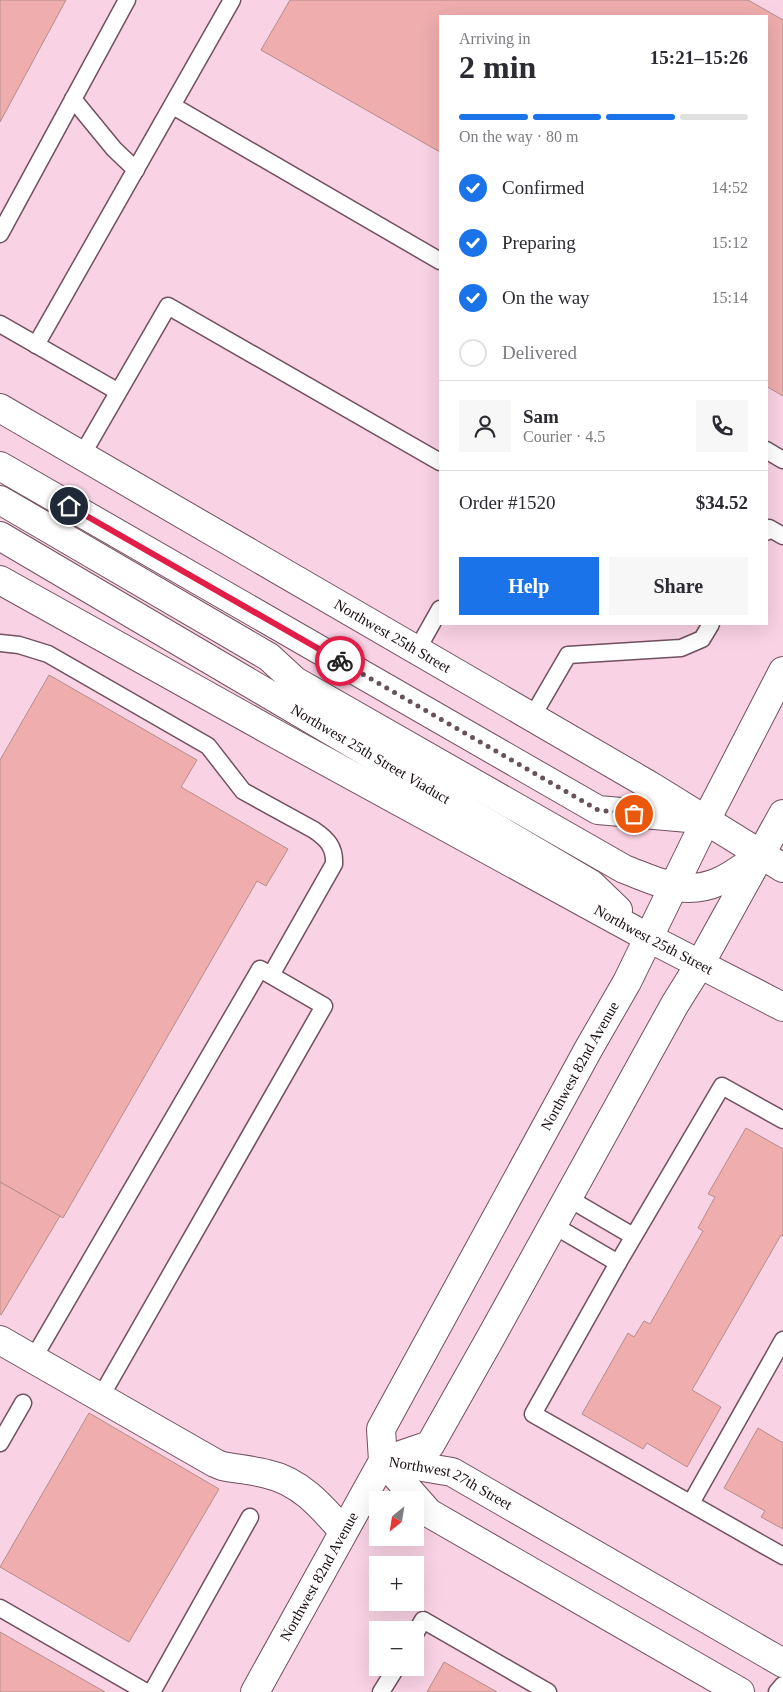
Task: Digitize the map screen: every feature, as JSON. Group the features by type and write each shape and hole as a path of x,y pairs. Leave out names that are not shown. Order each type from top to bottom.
{"main road":[{"name":"Northwest 25th Street","path":"0,408 532,717 706,820 772,862"},
{"path":"0,466 598,810 706,820"},
{"path":"0,500 269,657 295,681 624,869 673,887 696,889 772,862"},
{"name":"Northwest 25th Street Viaduct","path":"0,536 591,884 649,938"},
{"name":"Northwest 25th Street","path":"0,580 276,734 649,938 783,1007"},
{"path":"220,664 295,681"},
{"name":"Northwest 82nd Avenue","path":"255,1692 383,1460 381,1429 565,1090 627,982 706,820 783,671"},
{"path":"383,1460 430,1445 675,1004 700,964 772,862 783,814"},
{"path":"0,1340 215,1463 222,1466 268,1474 292,1483 322,1506 343,1531"},
{"name":"Northwest 27th Street","path":"383,1460 452,1472 783,1663"},
{"name":"Northwest 27th Street","path":"383,1460 429,1513 740,1692"}],"lane":[{"path":"0,234 127,0"},
{"path":"36,345 232,0"},
{"path":"73,99 114,149 136,170"},
{"path":"173,106 439,260"},
{"path":"82,455 117,391 168,306 439,461"},
{"path":"0,324 117,391"},
{"path":"768,451 783,460"},
{"path":"768,529 769,528 783,536"},
{"path":"417,650 439,611"},
{"path":"532,717 568,656 681,648 702,640 710,625"},
{"path":"0,643 19,645 48,654 208,746 243,791 325,838 333,848 334,864 271,975"},
{"path":"33,1359 260,969 271,975 324,1006 100,1398"},
{"path":"783,1120 722,1086 633,1236 534,1414 783,1556"},
{"path":"568,1198 633,1236"},
{"path":"553,1225 618,1263"},
{"path":"690,1503 783,1340"},
{"path":"0,1443 23,1403"},
{"path":"152,1692 250,1517"},
{"path":"0,1608 146,1692"},
{"path":"422,1621 548,1692"},
{"path":"381,1692 391,1676"},
{"path":"778,1692 783,1684"}],"building":[{"path":"0,0 66,0 0,122"},
{"path":"290,0 748,0 783,20 783,396 768,387 768,15 439,15 439,151 261,50"},
{"path":"49,675 197,760 181,787 288,849 266,886 257,881 63,1218 0,1182 0,760"},
{"path":"746,1128 783,1149 783,1236 781,1235 692,1390 721,1407 687,1467 647,1443 643,1449 582,1414 628,1333 634,1337 644,1321 650,1324 703,1231 698,1228 715,1197 708,1194"},
{"path":"0,1182 60,1216 1,1315 0,1314"},
{"path":"89,1413 219,1489 129,1642 0,1567"},
{"path":"758,1428 783,1443 783,1529 761,1517 765,1511 724,1488"},
{"path":"0,1632 105,1692 0,1692"},
{"path":"444,1662 497,1692 427,1692"}],"way so far":[{"path":"340,661 598,810 634,814"}],"route":[{"path":"69,506 340,661"}]}
